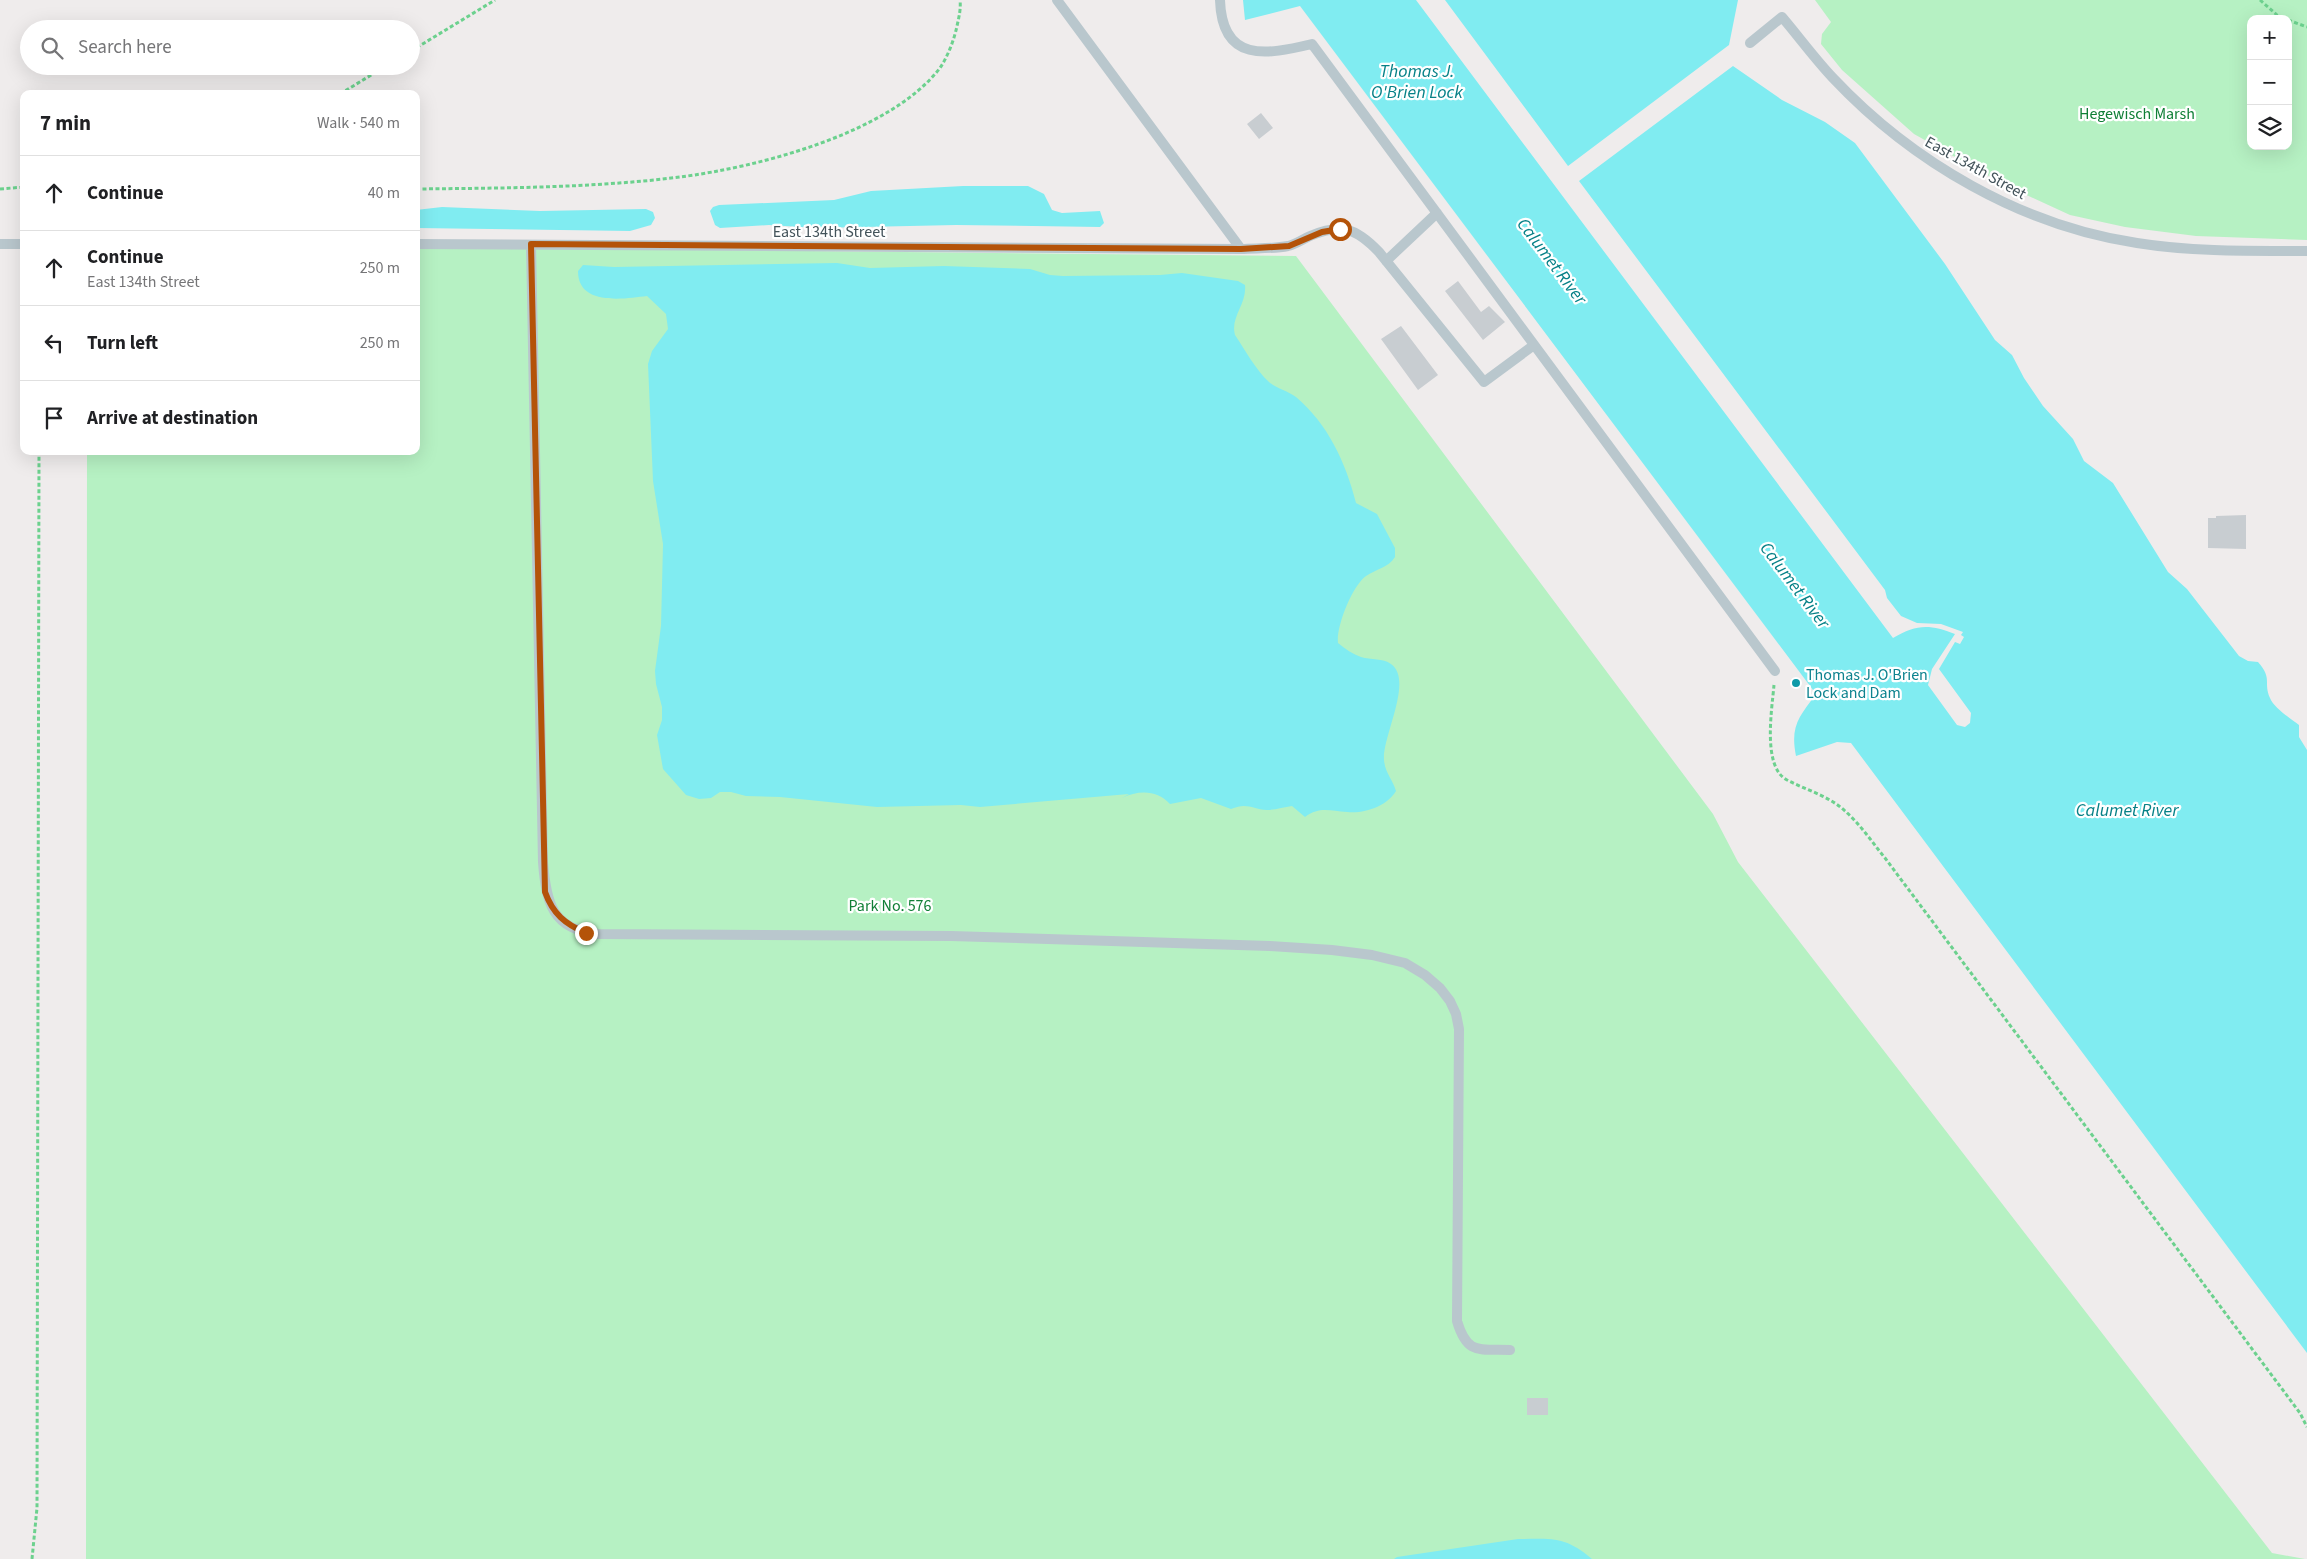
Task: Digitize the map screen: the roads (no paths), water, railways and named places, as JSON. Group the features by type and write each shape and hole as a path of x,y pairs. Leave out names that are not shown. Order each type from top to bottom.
{"lane":[{"path":"1057,0 1241,249"},
{"path":"1220,0 1220,16 1227,33 1236,44 1250,51 1277,52 1312,44 1775,671"},
{"name":"East 134th Street","path":"1750,43 1782,17 1832,78 1903,142 1961,179 2019,210 2088,233 2136,243 2192,250 2307,251"},
{"path":"1386,261 1437,213"},
{"name":"East 134th Street","path":"420,244 1241,249 1289,246 1322,232 1340,229 1353,231 1364,236 1484,382 1534,346"},
{"path":"0,244 20,244"},
{"path":"531,244 543,862 545,892 550,906 560,919 586,933 598,934 951,936 1270,946 1372,955 1405,963 1440,988 1453,1007 1459,1029 1457,1321 1461,1336 1473,1348 1510,1350"}],"water":[{"name":"Calumet River","path":"1243,0 1416,0 1893,638 1909,630 1923,627 1938,628 1955,634 1932,669 1928,685 1957,725 1965,727 1970,723 1971,713 1939,669 1955,642 1960,644 1964,637 1961,635 1963,632 1941,624 1917,623 1901,616 1887,598 1885,590 1579,181 1733,66 1782,100 1825,122 1855,143 1945,264 1995,340 2012,355 2024,378 2043,406 2073,439 2084,461 2113,483 2168,572 2187,589 2239,656 2248,661 2258,662 2267,677 2268,693 2272,702 2299,725 2299,737 2307,750 2307,1353 1851,743 1837,742 1796,756 1794,737 1797,722 1816,694 1300,6 1245,20"},
{"path":"1445,0 1738,0 1729,45 1568,166"},
{"path":"963,186 1028,186 1044,194 1052,210 1062,213 1100,211 1104,223 1100,227 956,225 817,228 769,225 720,228 715,225 710,211 713,207 719,205 834,200 871,191"},
{"path":"442,207 540,211 646,209 653,212 655,218 651,225 630,231 420,228 420,210"},
{"path":"837,263 870,268 944,266 1030,269 1050,275 1063,276 1182,273 1238,281 1245,285 1244,298 1236,316 1235,335 1264,377 1272,384 1296,397 1317,419 1341,459 1356,503 1377,514 1395,548 1395,557 1392,561 1366,576 1355,588 1342,617 1338,636 1338,643 1349,651 1361,657 1388,662 1397,672 1399,683 1398,695 1387,738 1384,760 1396,791 1392,796 1381,805 1361,812 1320,810 1305,817 1292,806 1270,810 1245,806 1231,809 1201,798 1170,804 1159,796 1148,793 1128,795 1122,798 1129,794 980,807 961,805 877,807 780,797 746,796 731,792 720,792 711,798 699,799 686,795 663,769 657,735 662,720 662,707 655,671 661,626 663,544 653,481 648,364 652,351 668,329 666,314 647,296 615,299 594,295 585,290 580,282 578,271 583,265 614,267"},
{"path":"1518,1539 1558,1540 1574,1546 1592,1559 1394,1559 1397,1557"}],"place":[{"name":"Thomas J. O'Brien Lock and Dam","path":"1796,683"}],"water label":[{"name":"Thomas J. O'Brien Lock","path":"1417,81"}],"park label":[{"name":"Hegewisch Marsh","path":"2137,113"},
{"name":"Park No. 576","path":"890,905"}]}
